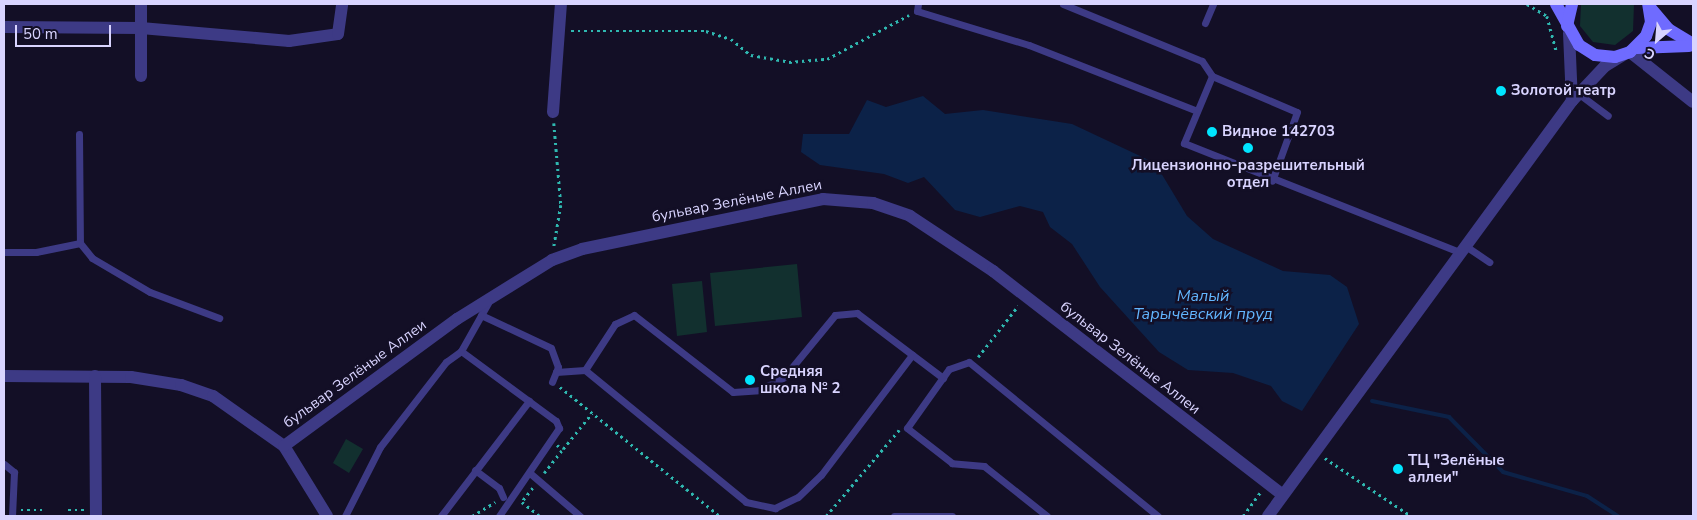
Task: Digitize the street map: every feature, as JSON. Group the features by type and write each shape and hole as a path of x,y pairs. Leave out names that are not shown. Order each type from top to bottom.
{"main road":[{"path":"1556,4 1568,30 1595,55 1693,45"},
{"path":"1568,30 1572,4"},
{"path":"1630,52 1649,30 1648,4"},
{"path":"1648,4 1668,28 1693,45"}],"street":[{"path":"141,4 141,76"},
{"path":"4,27 141,28 290,42 338,34 342,4"},
{"path":"553,112 562,30 561,4"},
{"path":"1568,30 1576,98"},
{"path":"1268,516 1576,98 1605,66 1630,52 1693,102"},
{"name":"бульвар Зелёные Аллеи","path":"284,446 494,294 552,260 582,249 824,199 873,203 910,216 1025,297 1283,495"},
{"name":"бульвар Зелёные Аллеи","path":"4,376 95,376 181,385 213,396 284,446 327,516"},
{"path":"95,376 96,516"}],"lane":[{"path":"1063,4 1202,61 1212,76 1297,112 1272,181"},
{"path":"1205,23 1213,4"},
{"path":"917,7 1030,45 1195,110"},
{"path":"1212,76 1195,110 1184,143 1272,181 1465,250 1489,262"},
{"path":"1576,98 1608,116"},
{"path":"79,134 80,242 92,258 150,292 219,318"},
{"path":"4,252 36,252 80,242"},
{"path":"345,516 386,439 446,362 461,350 494,294"},
{"path":"585,370 615,324 634,315 734,392 759,390 784,377 835,315 857,313 942,378"},
{"path":"481,315 539,339 556,355 556,372 552,382"},
{"path":"461,350 556,421 559,433 500,516"},
{"path":"556,372 585,370 746,502 774,508 798,497 821,475 912,355"},
{"path":"1047,516 984,466 946,461 907,428 942,378 958,364 971,365 1158,516"},
{"path":"441,516 529,401"},
{"path":"4,464 14,472 13,513"},
{"path":"475,470 499,488 503,497"},
{"path":"531,474 580,516"},
{"path":"894,516 952,516"}],"path":[{"path":"1527,4 1547,16 1557,54"},
{"path":"562,30 706,32 731,39 751,55 789,62 827,59 917,7"},
{"path":"552,260 561,205 553,112"},
{"path":"971,365 1025,297"},
{"path":"552,382 720,515"},
{"path":"554,442 563,449 592,412"},
{"path":"826,516 894,432 907,428"},
{"path":"1315,452 1411,516"},
{"path":"1243,516 1267,483"},
{"path":"472,516 503,497"},
{"path":"13,513 42,510"}],"green space":[{"path":"1581,4 1634,4 1633,31 1615,45 1593,42 1580,26"},
{"path":"797,264 802,317 715,326 710,273"},
{"path":"702,281 707,332 677,336 672,284"},
{"path":"346,439 363,449 349,473 333,463"}],"water":[{"name":"Малый Тарычёвский пруд","path":"923,96 945,114 983,110 1072,124 1155,163 1187,216 1213,239 1283,271 1330,275 1347,287 1359,324 1302,411 1282,401 1271,386 1233,373 1188,370 1159,352 1100,287 1072,244 1050,227 1043,212 1020,206 980,217 955,210 924,177 908,183 884,174 820,165 801,152 803,134 849,134 867,100 886,107"}],"waterway":[{"path":"1372,401 1449,417 1503,472 1587,496 1618,516"}],"place":[{"name":"Золотой театр","path":"1501,91"},
{"name":"Видное 142703","path":"1212,132"},
{"name":"Лицензионно-разрешительный отдел","path":"1248,148"},
{"name":"Средняя школа № 2","path":"750,380"},
{"name":"ТЦ \"Зелёные аллеи\"","path":"1398,469"}]}
